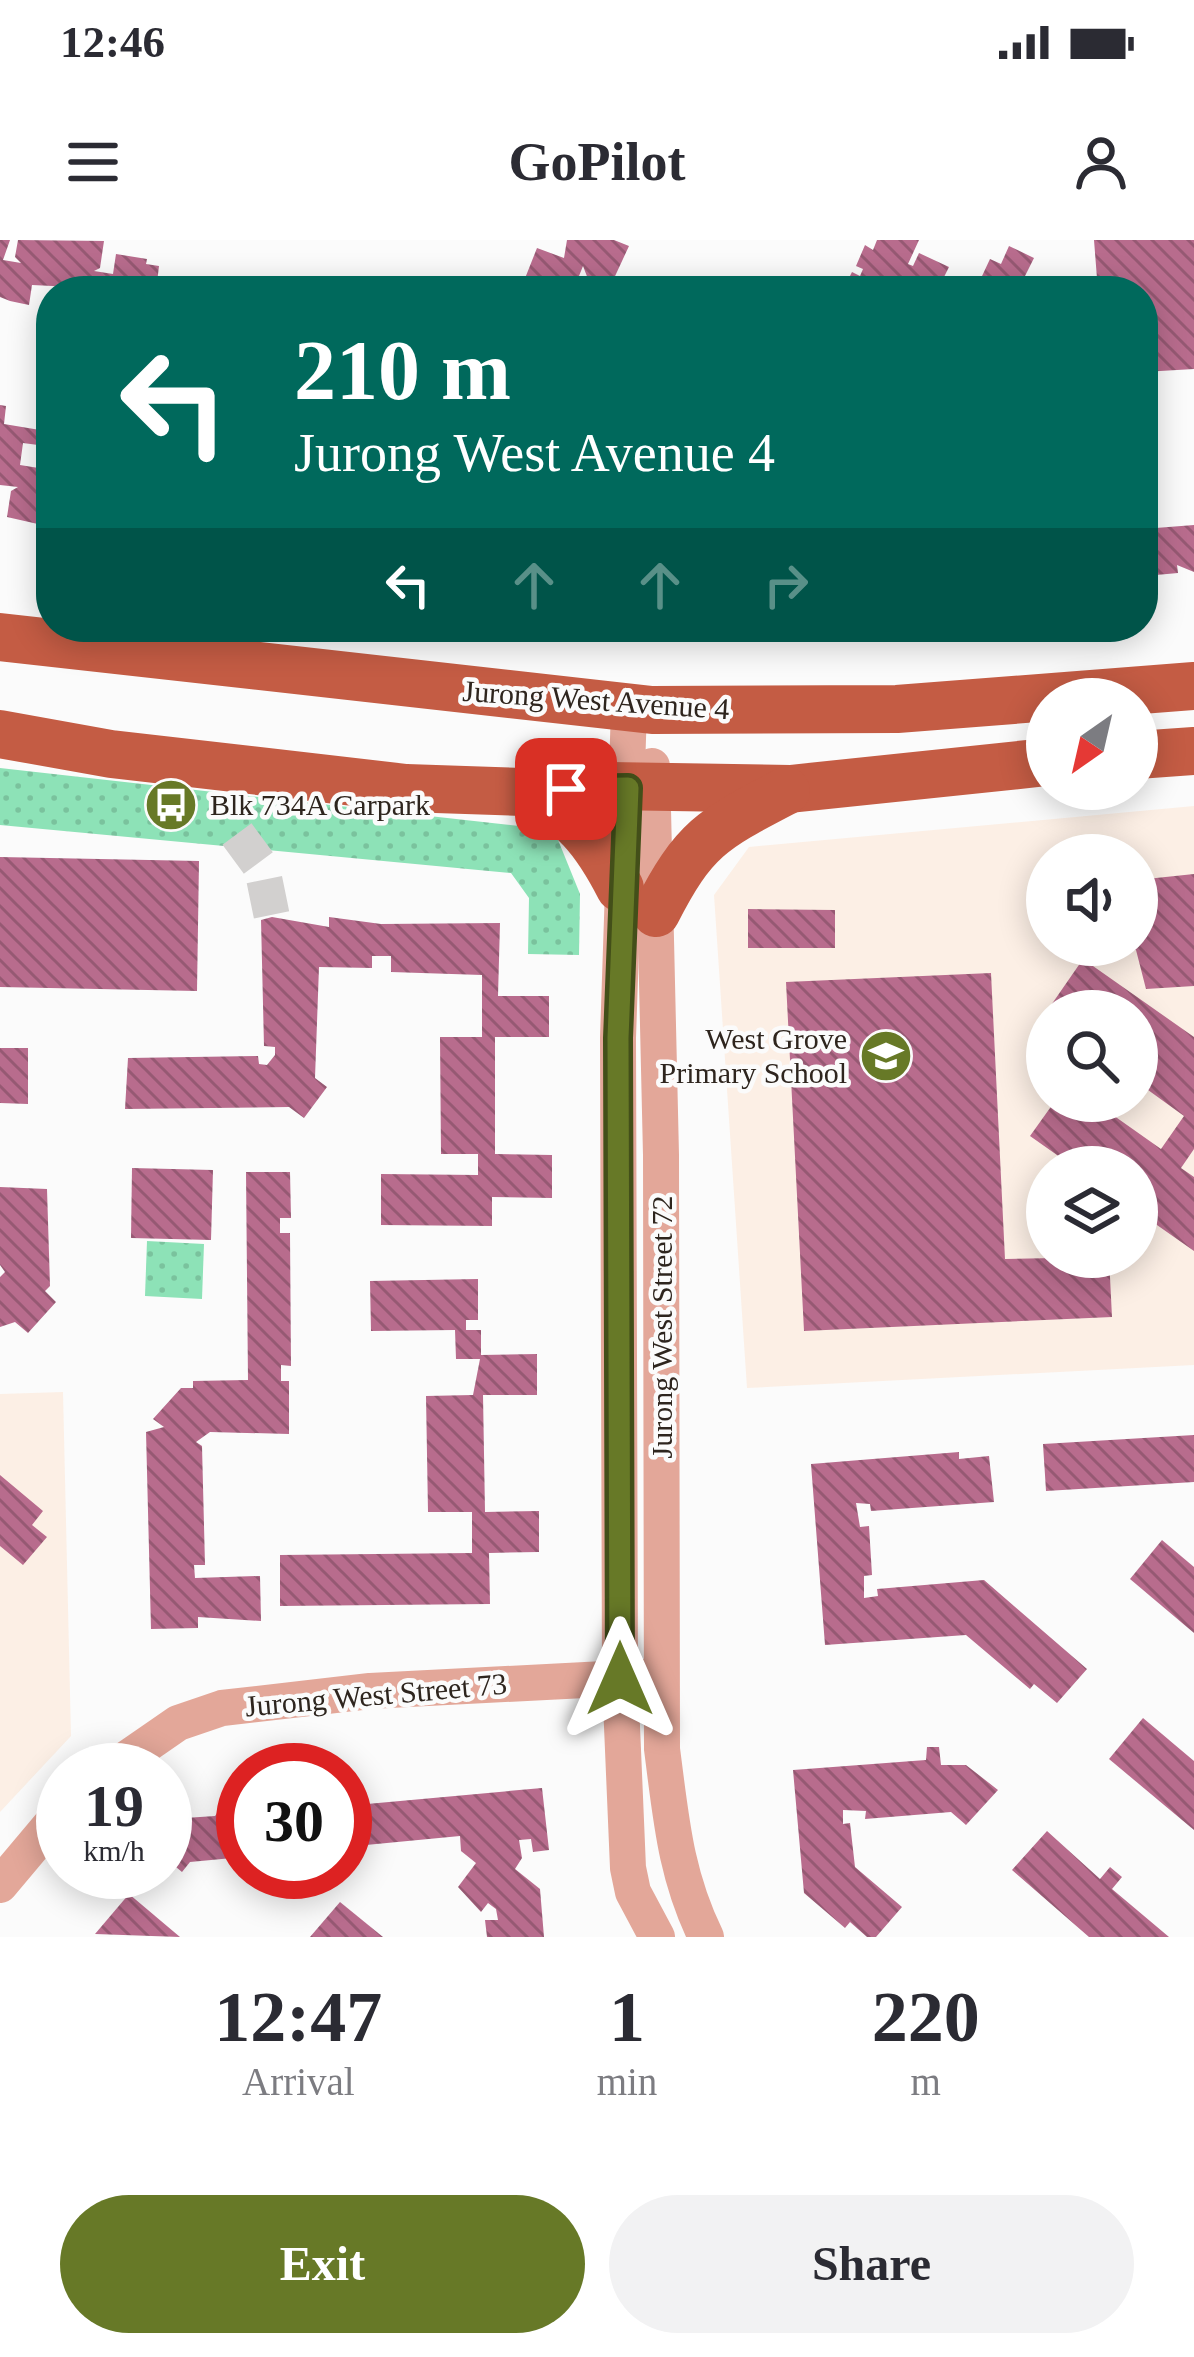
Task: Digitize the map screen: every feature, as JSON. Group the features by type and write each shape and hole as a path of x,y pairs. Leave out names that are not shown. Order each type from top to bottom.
{"main road":[{"name":"Jurong West Avenue 4","path":"0,637 36,641"},
{"name":"Jurong West Avenue 4","path":"44,642 640,709 897,709 1194,686"},
{"path":"0,734 111,754 406,788 522,792 640,787 790,789 1026,764"},
{"path":"1158,754 1194,751"},
{"path":"522,792 555,802 575,820 638,900 679,868 708,832 790,789"}],"street":[{"name":"Jurong West Street 72","path":"640,709 620,1440 620,1679 628,1868 633,1892 657,1937"},
{"name":"Jurong West Street 72","path":"638,900 662,1442 659,1676 670,1840 682,1887 706,1937"},
{"path":"620,1440 662,1442"},
{"name":"Jurong West Street 73","path":"150,1743 178,1724 221,1708 370,1691 659,1676"},
{"path":"0,1885 36,1842"}],"shaded area":[{"name":"West Grove Primary School","path":"1194,806 1194,1365 747,1388 714,895 749,847"},
{"path":"63,1392 71,1736 64,1743 36,1743 36,1773 0,1812 0,1394"}],"green space":[{"path":"0,768 554,830 580,894 579,955 528,954 529,898 511,873 0,825"},
{"path":"147,1241 204,1244 202,1299 145,1296"}],"building":[{"path":"0,240 10,240 3,260 21,263 15,257 18,240 104,241 100,268 94,271 113,274 116,254 159,266 158,276 36,276 29,305 0,297"},
{"path":"567,240 614,240 629,246 615,276 587,276 583,266 579,276 526,276 537,248 564,258"},
{"path":"877,240 919,240 908,264 913,266 919,253 949,267 944,276 860,276 863,269 856,266 865,245 873,250"},
{"path":"1094,240 1194,240 1194,369 1158,371 1158,276 1097,276"},
{"path":"1009,246 1034,258 1025,276 982,276 990,259 1001,264"},
{"path":"0,405 6,406 4,424 36,429 36,445 23,443 20,465 36,468 36,524 7,517 11,491 18,487 0,485"},
{"path":"1194,525 1194,572 1177,565 1178,573 1158,575 1158,528"},
{"path":"0,857 199,861 197,991 0,987"},
{"path":"1194,874 1194,986 1146,989 1140,966 1158,966 1158,878"},
{"path":"748,909 835,910 835,948 748,948"},
{"path":"272,917 329,927 329,917 381,924 500,923 498,996 549,996 549,1037 495,1037 495,1154 552,1155 552,1198 492,1197 492,1226 381,1225 381,1174 478,1175 478,1154 441,1154 440,1037 482,1037 482,975 391,972 391,956 372,956 372,968 319,967 315,1078 327,1087 304,1118 289,1107 125,1109 128,1058 258,1056 259,1064 267,1065 275,1055 275,1047 264,1046 261,920"},
{"path":"1078,966 1093,966 1127,990 1062,990"},
{"path":"991,973 1005,1259 1026,1259 1026,1278 1110,1278 1112,1317 804,1331 786,982"},
{"path":"1158,1012 1194,1037 1194,1149 1181,1168 1194,1177 1194,1251 1158,1226 1158,1147 1161,1149 1184,1116 1158,1097"},
{"path":"0,1048 28,1048 28,1104 0,1103"},
{"path":"1040,1122 1123,1122 1157,1146 1044,1146 1030,1136"},
{"path":"132,1168 213,1170 211,1240 131,1238"},
{"path":"246,1172 290,1172 291,1218 280,1218 280,1233 290,1233 291,1366 281,1365 281,1381 289,1381 289,1434 210,1432 196,1442 202,1446 205,1565 194,1565 195,1578 260,1576 261,1621 198,1617 198,1628 151,1629 146,1432 164,1427 153,1419 181,1388 193,1388 193,1381 248,1380"},
{"path":"0,1187 47,1189 50,1286 45,1291 56,1302 28,1333 15,1322 0,1327 0,1277 5,1272 0,1265"},
{"path":"478,1279 478,1320 466,1320 466,1330 481,1330 481,1355 537,1354 537,1395 483,1395 485,1512 539,1511 539,1552 489,1553 490,1604 280,1606 280,1555 472,1553 472,1512 428,1512 426,1396 473,1395 480,1359 456,1359 455,1330 371,1331 370,1281"},
{"path":"1194,1435 1194,1482 1046,1491 1043,1444"},
{"path":"959,1452 959,1459 989,1456 994,1502 871,1511 870,1504 856,1503 860,1527 869,1526 872,1575 864,1576 864,1598 878,1596 877,1589 984,1580 1087,1669 1057,1703 1034,1684 1030,1689 966,1635 825,1645 811,1464"},
{"path":"0,1475 43,1511 32,1525 47,1537 23,1565 0,1546"},
{"path":"1162,1540 1194,1567 1194,1633 1130,1579"},
{"path":"1143,1718 1194,1761 1194,1830 1109,1759"},
{"path":"927,1747 939,1747 941,1765 966,1765 998,1790 966,1825 951,1812 865,1819 866,1811 843,1810 843,1824 850,1823 855,1867 902,1907 876,1937 867,1937 850,1922 845,1928 804,1893 793,1770 926,1760"},
{"path":"542,1788 549,1850 533,1852 531,1839 519,1840 522,1858 515,1869 540,1889 544,1937 487,1937 485,1920 498,1920 496,1909 488,1903 481,1912 458,1887 476,1863 461,1851 460,1836 372,1844 372,1804"},
{"path":"215,1816 216,1860 192,1862 192,1818"},
{"path":"1047,1831 1100,1879 1110,1867 1122,1877 1112,1889 1169,1937 1089,1937 1012,1870"},
{"path":"125,1899 135,1899 180,1937 95,1934"},
{"path":"340,1902 383,1937 310,1937"}],"tunnel":[{"path":"237,834 262,868 272,917"}],"place":[{"name":"Blk 734A Carpark","path":"171,805"},
{"name":"West Grove Primary School","path":"886,1056"}],"route":[{"path":"566,789 628,788 620,888 618,1038 622,1112 620,1679"}]}
